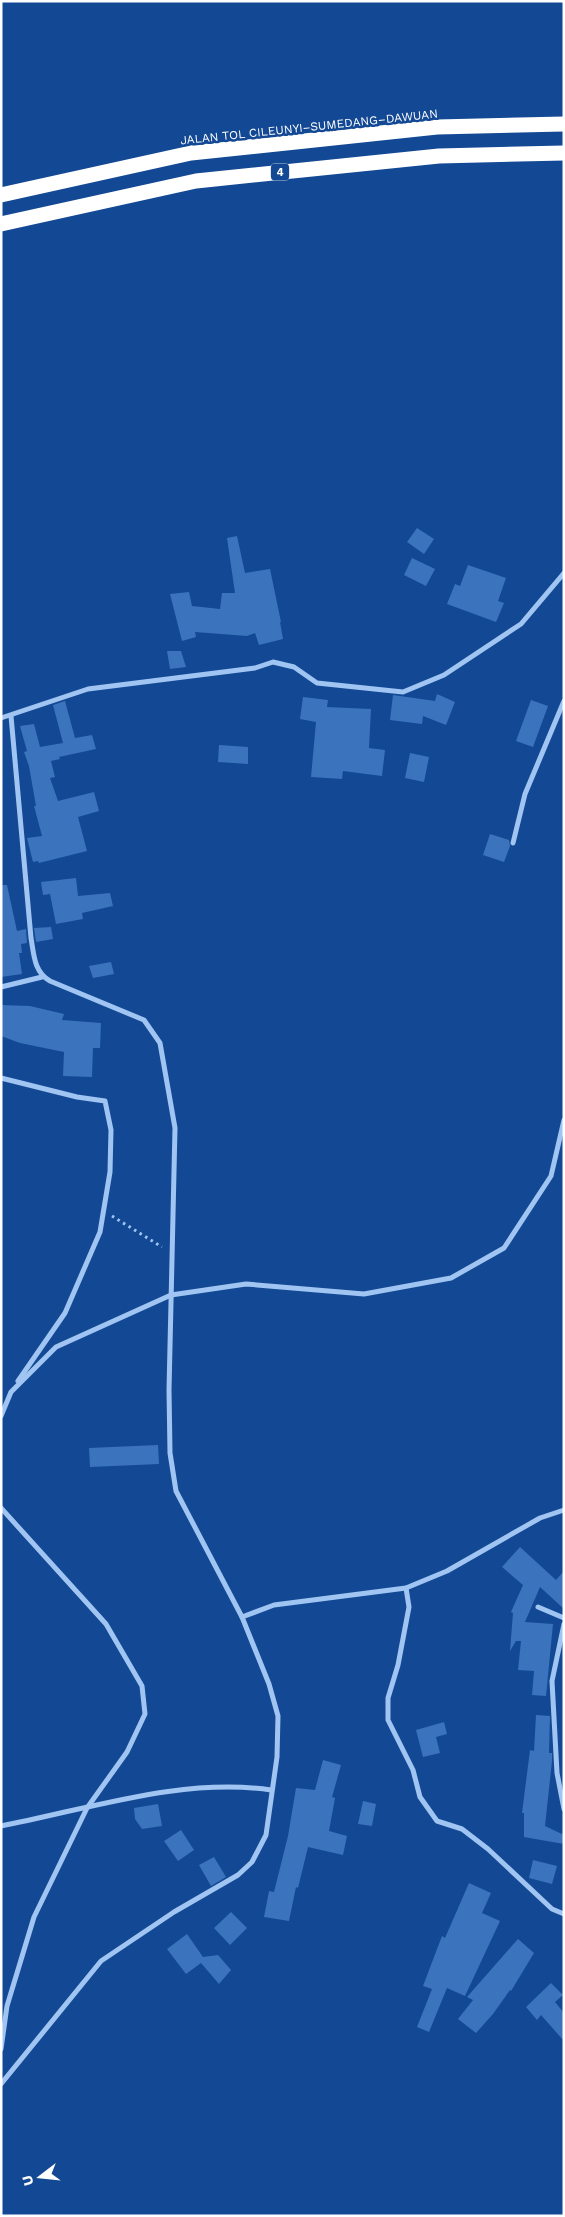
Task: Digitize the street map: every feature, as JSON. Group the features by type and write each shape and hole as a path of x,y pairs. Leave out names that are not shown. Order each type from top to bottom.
{"highway":[{"name":"JALAN TOL CILEUNYI–SUMEDANG–DAWUAN","path":"1,195 191,152 437,128 564,124"},
{"name":"4","path":"1,224 196,181 439,156 564,152"}],"street":[{"path":"1,718 88,689 255,668 273,662 294,667 316,683 403,692 444,675 521,624 564,573"},
{"path":"513,843 525,794 564,701"},
{"path":"1,2084 101,1960 174,1912 238,1875 252,1862 266,1835 277,1757 278,1716 269,1684 242,1617 176,1491 170,1453 175,1128 160,1043 144,1020 104,1005 42,977 37,970 31,938 11,716"},
{"path":"1,986 42,977"},
{"path":"1,1078 77,1097 105,1101 111,1130 110,1172 100,1232 65,1313 11,1392 1,1416"},
{"path":"11,1392 56,1347 172,1295 246,1284 364,1294 451,1278 504,1248 551,1176 564,1120"},
{"path":"1,1508 106,1624 142,1686 145,1714 127,1752 86,1808 34,1917 7,2006 1,2050"},
{"path":"242,1617 274,1605 406,1588 447,1571 540,1518 564,1510"},
{"path":"406,1588 409,1607 398,1665 388,1698 388,1720 413,1770 420,1797 437,1821 462,1828 488,1849 552,1909 564,1914"},
{"path":"538,1607 564,1618"},
{"path":"564,1624 552,1681 557,1773 564,1809"},
{"path":"1,1826 166,1791 220,1786 243,1786 271,1790"}],"path":[{"path":"103,1211 172,1253"}],"building":[{"path":"417,528 434,539 424,554 407,542"},
{"path":"237,536 245,573 270,569 283,639 259,645 255,633 247,636 195,632 196,637 182,641 170,594 189,592 192,606 220,609 222,593 235,593 227,538"},
{"path":"412,558 435,569 426,586 404,575"},
{"path":"468,565 506,578 498,601 504,603 496,622 447,604 455,584 460,586"},
{"path":"167,651 181,651 186,667 170,669"},
{"path":"437,694 455,702 446,725 423,716 422,724 390,720 393,695 435,701"},
{"path":"303,697 328,700 327,707 371,709 369,748 385,750 382,776 343,771 342,779 311,777 316,722 300,719"},
{"path":"531,700 548,706 533,747 516,741"},
{"path":"65,701 75,738 92,735 96,749 59,757 60,759 51,761 55,777 50,778 58,801 94,792 99,811 78,817 87,851 39,863 38,861 33,862 27,838 42,836 34,806 36,806 29,766 24,752 27,751 20,726 34,724 40,747 63,743 53,705"},
{"path":"219,745 248,747 248,764 218,762"},
{"path":"410,753 429,757 424,782 405,778"},
{"path":"490,834 509,840 510,846 504,862 483,855"},
{"path":"76,878 78,896 110,893 113,906 82,913 83,919 56,924 50,894 43,895 41,882"},
{"path":"1,885 7,885 17,931 26,929 27,943 21,944 22,953 19,953 22,974 1,977"},
{"path":"51,927 53,939 36,942 34,928"},
{"path":"111,962 114,974 93,978 89,966"},
{"path":"1,1005 30,1006 64,1014 62,1020 101,1023 100,1048 93,1048 92,1077 63,1076 64,1052 20,1043 1,1036"},
{"path":"158,1445 159,1464 90,1467 89,1448"},
{"path":"520,1547 556,1580 564,1571 564,1609 540,1587 525,1622 553,1624 546,1696 532,1695 534,1671 518,1670 521,1641 516,1641 510,1651 513,1613 511,1612 523,1585 502,1567"},
{"path":"536,1715 550,1716 549,1753 552,1753 552,1761 545,1826 564,1835 564,1844 524,1837 524,1813 522,1813 530,1750 534,1751"},
{"path":"444,1722 447,1734 436,1737 440,1753 423,1757 416,1730"},
{"path":"323,1760 341,1765 332,1797 335,1798 329,1831 347,1836 343,1855 308,1847 298,1888 296,1887 289,1921 264,1917 269,1891 274,1892 288,1836 296,1788 315,1790"},
{"path":"363,1801 376,1804 372,1826 358,1824"},
{"path":"158,1804 162,1826 142,1829 135,1819 134,1808"},
{"path":"181,1830 194,1850 178,1861 164,1841"},
{"path":"214,1857 226,1877 211,1886 199,1865"},
{"path":"533,1860 557,1866 552,1884 529,1878"},
{"path":"469,1883 491,1893 482,1913 500,1921 465,1996 447,1988 429,2032 417,2027 432,1989 423,1986 442,1936 445,1938"},
{"path":"231,1912 247,1928 230,1945 214,1928"},
{"path":"187,1934 203,1957 218,1955 231,1970 219,1984 201,1963 186,1974 167,1949"},
{"path":"518,1939 534,1953 511,1991 476,2033 458,2019 473,2000 467,1997"},
{"path":"551,1983 563,1995 555,2002 564,2013 564,2041 541,2015 537,2020 526,2007"}]}
